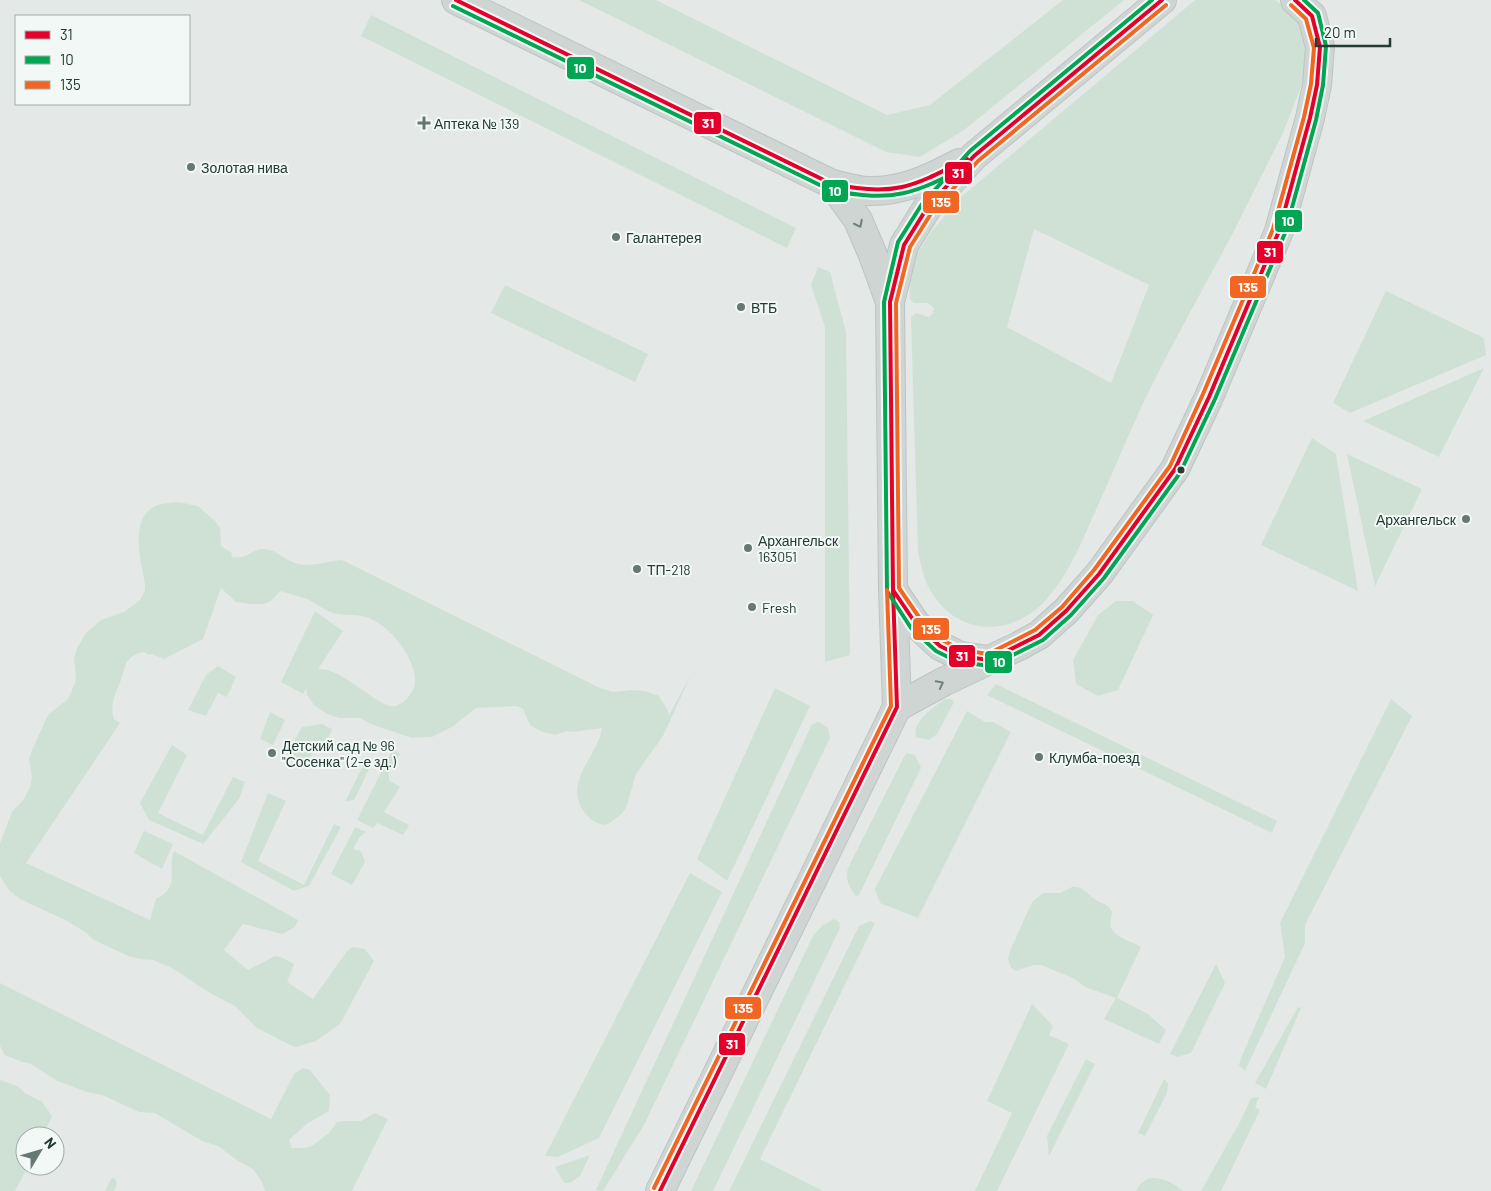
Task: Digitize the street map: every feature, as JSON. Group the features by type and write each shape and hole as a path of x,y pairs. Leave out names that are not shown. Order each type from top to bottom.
{"main road":[{"path":"456,0 832,184 865,191 893,190 928,179 974,156"},
{"path":"660,1191 897,707 893,590 890,302 904,245 927,208 974,156 1162,0"},
{"path":"897,707 1039,635 1066,611 1099,574 1175,469 1209,397 1279,231 1310,118 1317,85 1320,46 1306,5"},
{"path":"832,184 858,220 874,255 890,302"},
{"path":"893,590 916,624 940,646 960,656 988,660"}],"green space":[{"path":"579,0 656,0 887,115 930,105 1063,0 1124,0 964,130 920,157 886,152"},
{"path":"1195,0 1275,0 1290,11 1298,21 1307,40 1305,76 1283,133 1235,229 1144,401 1080,546 1068,569 1046,600 1032,613 1000,626 984,627 968,623 953,616 940,604 929,588 922,571 918,552 911,317 916,313 929,317 933,313 934,308 928,303 914,303 910,299 909,282 918,252 931,232 961,197","holes":["1034,229 1149,285 1111,383 1007,327"]},
{"path":"371,15 796,228 787,248 361,36"},
{"path":"818,267 830,272 846,332 850,655 825,662 825,327 811,285"},
{"path":"505,285 648,354 635,382 491,313"},
{"path":"1386,291 1484,338 1486,355 1350,413 1333,403"},
{"path":"1484,368 1439,457 1363,421"},
{"path":"1312,438 1336,454 1358,591 1261,545"},
{"path":"1347,454 1422,489 1375,586"},
{"path":"178,502 198,506 215,521 220,528 221,546 232,553 231,556 233,557 246,556 263,549 273,551 294,563 304,565 342,560 600,688 613,692 645,691 659,696 669,715 691,675 663,736 636,774 626,808 610,823 604,825 594,821 584,812 578,798 577,788 602,728 573,732 567,731 555,735 542,732 530,725 523,709 517,706 476,708 452,727 432,737 412,738 371,724 360,718 340,718 327,714 314,705 307,695 306,689 303,694 281,682 315,611 343,631 318,669 328,670 338,675 380,702 388,705 399,705 406,700 415,684 411,661 392,634 375,621 366,617 333,613 302,597 280,591 271,601 264,604 236,602 221,588 203,639 164,659 144,652 130,658 125,665 112,707 114,719 120,723 26,863 150,920 156,899 164,894 171,884 174,851 298,920 295,927 282,934 243,924 224,950 248,970 275,956 294,964 287,982 313,999 347,951 352,947 365,949 374,961 340,1024 316,1041 296,1047 257,1028 235,1006 208,992 172,968 153,960 128,956 94,940 67,921 20,899 10,891 0,876 0,843 12,812 24,799 30,787 32,777 29,759 46,719 49,714 68,699 75,683 74,659 77,648 86,633 101,620 124,612 140,600 145,590 139,552 140,529 143,518 149,510 158,505"},
{"path":"1116,601 1133,601 1153,615 1118,690 1098,696 1076,684 1073,660 1098,615"},
{"path":"218,666 236,677 227,697 218,693 206,716 188,710 206,675"},
{"path":"996,684 1277,821 1272,833 987,695"},
{"path":"775,688 810,706 727,881 697,859"},
{"path":"945,699 951,699 954,702 937,734 929,740 916,737 917,726 920,720"},
{"path":"1391,699 1412,716 1305,925 1305,943 1245,1071 1239,1065 1241,1058 1285,957 1280,923"},
{"path":"967,711 985,722 993,722 1011,732 918,918 880,903 875,889"},
{"path":"270,712 285,720 273,745 260,739"},
{"path":"819,722 828,728 830,738 644,1125 603,1191 596,1190 812,724"},
{"path":"322,724 332,729 326,744 318,742 306,766 287,754 302,727"},
{"path":"172,745 187,755 158,813 203,835 233,777 245,782 239,799 203,844 149,820 140,803"},
{"path":"393,749 400,754 389,771 389,780 400,787 384,812 409,825 403,835 377,823 373,828 357,820"},
{"path":"906,753 915,755 921,768 859,895 856,896 848,883 848,868"},
{"path":"364,764 370,767 354,800 345,802"},
{"path":"268,793 286,801 258,861 304,885 334,824 341,827 309,886 294,891 241,862"},
{"path":"355,827 366,832 359,838 353,849 361,851 365,862 352,885 331,874"},
{"path":"144,831 173,844 162,869 134,853"},
{"path":"690,873 722,892 599,1138 558,1157 545,1156"},
{"path":"1072,887 1082,889 1107,906 1112,912 1110,926 1116,934 1141,947 1117,998 1148,1014 1166,1030 1159,1044 1104,1019 1116,998 1085,987 1073,978 1041,965 1034,965 1016,971 1011,968 1008,959 1010,951 1032,902 1043,893 1060,893"},
{"path":"834,919 839,922 840,928 713,1191 691,1191 813,936 823,925"},
{"path":"870,921 875,923 760,1159 823,1191 729,1191 859,926"},
{"path":"1216,964 1225,983 1191,1053 1177,1057 1170,1054"},
{"path":"0,983 271,1119 294,1074 303,1068 310,1070 330,1095 329,1111 308,1123 289,1140 292,1148 312,1146 329,1133 337,1122 361,1121 375,1113 388,1119 352,1191 265,1191 262,1182 253,1169 238,1161 218,1146 202,1141 155,1113 139,1112 102,1095 87,1092 57,1081 31,1064 5,1055 0,1046"},
{"path":"1032,1004 1053,1026 1049,1035 1069,1044 997,1191 975,1191 1012,1113 987,1101"},
{"path":"1298,1007 1301,1008 1266,1089 1255,1083"},
{"path":"1086,1059 1095,1064 1049,1156 1047,1136"},
{"path":"1164,1079 1168,1084 1167,1093 1145,1136 1138,1133"},
{"path":"0,1080 17,1086 25,1093 42,1102 52,1116 48,1126 15,1126 15,1176 23,1176 15,1191 0,1191"},
{"path":"1259,1097 1255,1107 1260,1110 1221,1191 1201,1191 1241,1120 1251,1098"},
{"path":"590,1155 580,1176 570,1183 564,1183 555,1167"},
{"path":"112,1177 116,1180 117,1184 114,1191 105,1191"},
{"path":"1153,1178 1169,1182 1183,1191 1136,1191 1143,1182"}],"transit line":[{"name":"31","path":"456,0 832,184 872,190 902,187 932,177 967,159"},
{"name":"10","path":"1152,0 970,151 922,204 898,242 884,302 887,591 911,628 936,651 958,662 991,666 1043,640 1071,615 1104,578 1180,473 1215,399 1285,233 1316,120 1323,85 1326,46 1318,13 1304,0"},
{"name":"31","path":"1162,0 974,156 927,208 904,245 890,302 893,590 916,624 940,646 960,656 989,660 1039,635 1066,611 1099,574 1175,469 1209,397 1279,231 1310,118 1317,85 1320,47 1312,16 1295,0"},
{"name":"135","path":"1166,5 978,161 932,212 910,247 896,303 899,588 921,620 944,641 962,650 988,654 1035,630 1062,607 1094,570 1170,466 1203,394 1273,229 1304,117 1311,84 1314,48 1306,19 1291,5"},
{"name":"10","path":"453,6 830,190 871,196 903,193 933,183 970,165"},
{"name":"135","path":"654,1188 891,706 887,590"},
{"name":"31","path":"660,1191 897,707 893,590"}],"place":[{"name":"Аптека № 139","path":"424,123"},
{"name":"Золотая нива","path":"191,167"},
{"name":"Галантерея","path":"616,237"},
{"name":"ВТБ","path":"741,307"},
{"name":"Архангельск","path":"1466,519"},
{"name":"Архангельск 163051","path":"748,548"},
{"name":"ТП-218","path":"637,569"},
{"name":"Fresh","path":"752,607"},
{"name":"Детский сад № 96 \"Сосенка\" (2-е зд.)","path":"272,753"},
{"name":"Клумба-поезд","path":"1039,757"}]}
